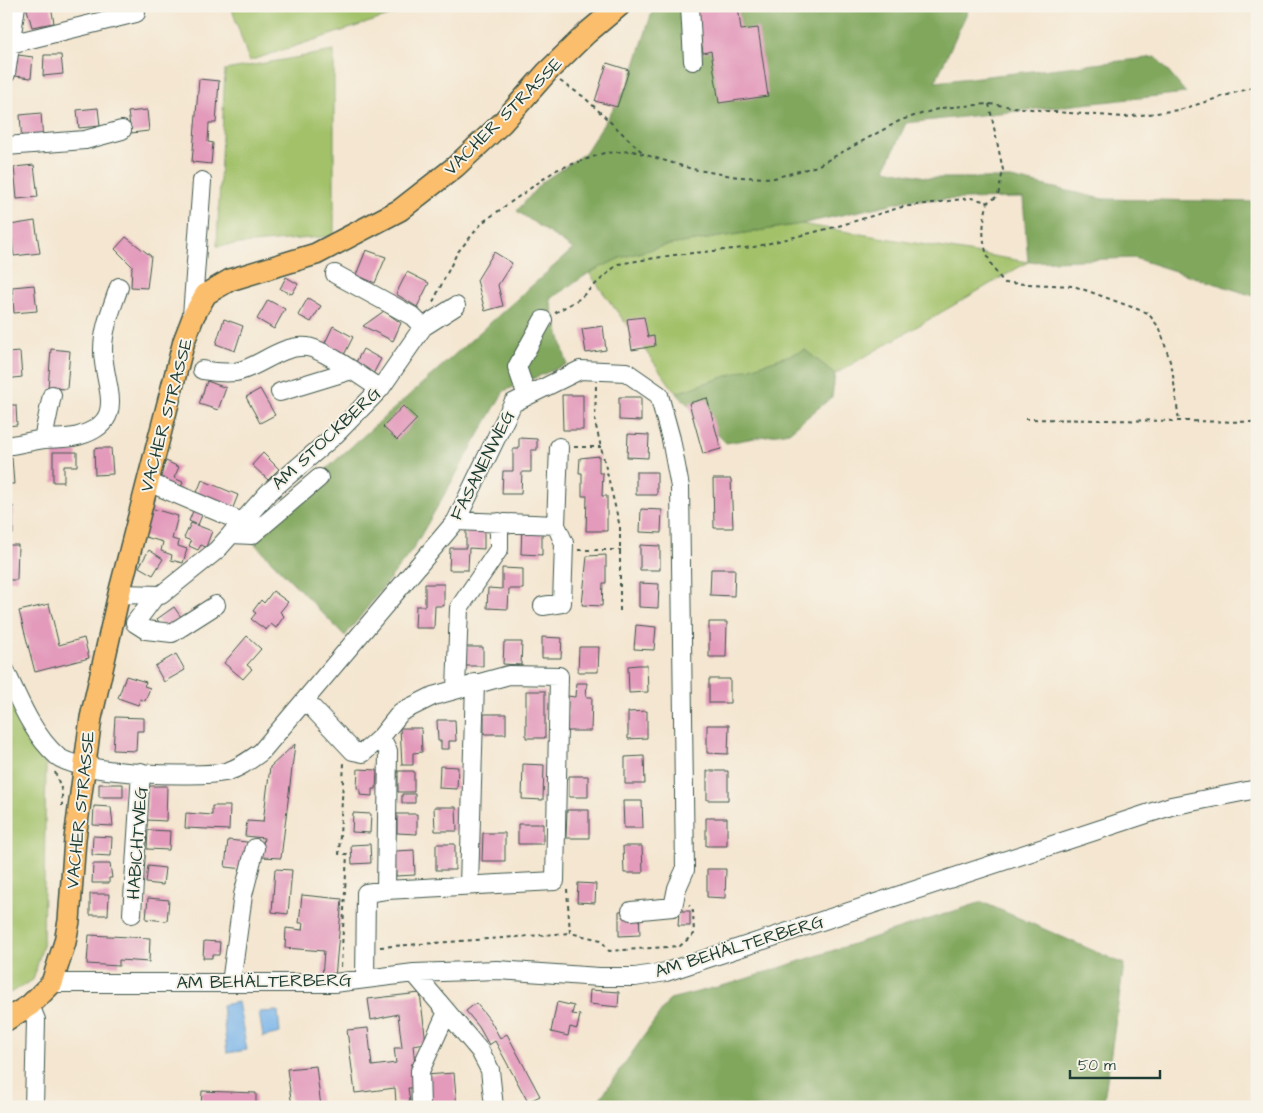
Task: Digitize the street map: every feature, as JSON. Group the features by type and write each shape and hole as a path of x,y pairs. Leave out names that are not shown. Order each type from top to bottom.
{"main road":[{"name":"VACHER STRASSE","path":"52,984 69,921 75,839 84,767 100,672 184,341 192,319 206,294 230,280 316,254 400,210 462,161 502,123 547,72 587,33 619,6"},
{"path":"6,1020 30,1005 52,984"}],"street":[{"path":"6,74 8,44 16,6"},
{"path":"690,6 693,60"},
{"path":"8,44 136,13"},
{"path":"6,146 85,140 122,130"},
{"path":"192,319 202,181"},
{"path":"335,274 412,316 423,327"},
{"path":"6,446 43,439 76,437 99,427 107,418 111,398 103,352 104,340 119,287"},
{"name":"AM STOCKBERG","path":"216,605 172,633 146,630 135,623 156,595 161,595 217,550 268,493 335,435 380,389 423,327 456,306"},
{"path":"527,396 517,367 543,320"},
{"path":"202,370 218,373 235,372 284,350 308,347 352,370 380,389"},
{"name":"AM STOCKBERG","path":"280,392 352,370"},
{"name":"FASANENWEG","path":"6,672 27,718 58,756 84,767 206,775 228,771 247,762 261,752 456,521 513,403 580,370 626,372 659,395 671,439 680,487 685,870 677,888 673,907 631,911"},
{"path":"43,439 52,395"},
{"path":"543,606 562,603 564,543 556,525 559,447"},
{"path":"148,482 252,535 319,478"},
{"path":"456,521 556,525"},
{"path":"456,689 459,608 499,550 499,522"},
{"path":"120,594 156,595"},
{"path":"305,700 351,749 363,753 381,737 401,712 433,696 509,675 559,676 555,881 386,890 366,893 365,979"},
{"path":"470,885 475,684"},
{"path":"381,737 388,751 386,890"},
{"name":"HABICHTWEG","path":"132,914 141,772"},
{"name":"AM BEHÄLTERBERG","path":"52,984 340,982 414,973 497,970 599,977 635,976 666,972 1171,806 1257,789"},
{"path":"232,983 243,895 256,848"},
{"path":"414,973 480,1051 490,1070 494,1107"},
{"path":"30,1005 36,1020 34,1107"},
{"path":"421,1107 420,1071 447,1012"}],"path":[{"path":"547,72 584,97 645,155"},
{"path":"432,303 457,253 483,222 556,170 604,153 633,151 692,169 738,177 774,178 817,166 901,120 942,108 989,104 1056,112 1125,116 1179,110 1257,86"},
{"path":"989,104 1002,170 998,196 988,202 983,218 983,247 993,271 1005,283 1074,286 1148,313 1160,329 1172,368 1179,421"},
{"path":"543,320 579,299 618,264 674,255 754,247 835,228 902,207 971,198 988,202"},
{"path":"597,371 595,422 620,527 620,611"},
{"path":"1025,419 1257,422"},
{"path":"559,447 601,447"},
{"path":"564,549 621,550"},
{"path":"340,982 347,854 339,854 344,756 351,749"},
{"path":"555,881 568,890 570,933"},
{"path":"365,949 570,933 601,940 609,950 680,946 694,934 693,911 677,888"},
{"path":"345,890 354,891"}],"green space":[{"path":"231,6 420,6 249,61"},
{"path":"654,6 970,6 935,82 1156,57 1186,93 906,123 885,169 930,178 1011,178 1103,199 1257,202 1257,297 1134,258 1028,262 1023,198 909,200 801,224 663,246 620,258 589,273 550,299 567,364 504,391 413,549 345,636 249,538 573,249 517,211 541,183 585,153 629,84"},
{"path":"334,51 334,236 217,246 225,70"},
{"path":"801,224 1028,262 835,374 805,350 676,393 589,273 620,258 663,246"},
{"path":"805,350 835,374 832,397 789,432 726,443 676,393"},
{"path":"6,690 46,764 43,945 33,980 6,995"},
{"path":"982,902 1124,964 1103,1107 594,1107 670,999 733,983"}],"water":[{"path":"238,1002 247,1050 227,1053 222,1005"},
{"path":"278,1011 280,1033 263,1037 259,1012"}],"building":[{"path":"26,6 51,6 54,23 32,27"},
{"path":"738,6 741,30 758,28 768,96 719,103 711,51 703,53 696,8"},
{"path":"18,55 33,57 31,78 15,76"},
{"path":"44,55 61,55 63,74 43,76"},
{"path":"607,63 629,70 617,107 595,101"},
{"path":"199,79 219,81 216,123 209,123 208,142 213,143 211,164 192,162"},
{"path":"98,108 100,126 79,128 77,110"},
{"path":"147,110 149,131 131,133 128,112"},
{"path":"41,113 43,141 22,142 20,115"},
{"path":"34,165 38,197 17,199 14,167"},
{"path":"35,221 40,253 14,256 10,225"},
{"path":"126,237 151,256 147,288 131,287 132,266 115,249"},
{"path":"366,250 386,257 375,283 356,275"},
{"path":"494,252 512,263 498,285 503,306 485,311 477,280"},
{"path":"407,272 429,283 417,307 396,294"},
{"path":"286,277 298,284 292,294 280,289"},
{"path":"34,285 37,311 14,313 12,287"},
{"path":"308,298 321,306 311,322 298,315"},
{"path":"268,300 285,309 274,329 257,319"},
{"path":"384,311 401,323 393,341 363,326"},
{"path":"644,317 648,337 654,336 655,346 632,350 627,319"},
{"path":"224,319 243,326 235,351 216,344"},
{"path":"333,326 353,337 343,357 323,347"},
{"path":"603,326 606,350 586,353 582,329"},
{"path":"51,349 70,351 67,389 48,388"},
{"path":"363,349 381,359 373,374 355,364"},
{"path":"20,352 22,377 6,379 6,353"},
{"path":"207,381 226,388 218,410 199,404"},
{"path":"260,389 275,415 260,423 246,397"},
{"path":"562,395 583,395 583,430 563,430"},
{"path":"619,397 641,397 641,421 619,420"},
{"path":"707,398 721,449 703,454 689,403"},
{"path":"6,405 16,405 17,425 6,426"},
{"path":"403,406 417,419 397,440 383,427"},
{"path":"628,434 649,435 648,458 627,457"},
{"path":"519,438 537,439 537,450 531,450 531,472 522,472 521,494 502,494 503,471 513,471 513,449 519,449"},
{"path":"111,448 113,474 95,475 94,449"},
{"path":"53,452 77,452 77,466 64,466 64,482 53,482"},
{"path":"263,453 279,469 268,480 252,465"},
{"path":"599,456 599,473 603,473 602,496 607,496 607,531 586,531 587,496 582,496 582,473 579,473 580,458"},
{"path":"12,458 14,484 6,484 6,459"},
{"path":"166,461 179,467 174,478 183,482 180,490 157,480"},
{"path":"636,472 657,472 657,495 636,495"},
{"path":"713,479 731,479 733,528 714,528"},
{"path":"202,480 238,495 230,515 194,500"},
{"path":"6,506 13,506 13,534 6,534"},
{"path":"150,508 178,516 172,539 179,541 178,546 187,549 183,563 171,560 172,555 161,551 163,542 142,536"},
{"path":"641,509 662,510 661,533 640,532"},
{"path":"193,511 202,515 198,525 189,521"},
{"path":"191,523 212,531 206,547 201,545 198,550 189,546 191,541 184,538"},
{"path":"522,524 542,524 542,555 521,554"},
{"path":"466,526 484,526 484,549 469,548 468,570 449,570 450,548 466,548"},
{"path":"6,545 18,545 17,580 6,580"},
{"path":"640,545 660,546 660,570 640,570"},
{"path":"149,550 163,559 153,575 139,567"},
{"path":"606,555 606,583 603,583 602,606 582,605 587,556"},
{"path":"502,568 523,569 523,589 509,589 508,609 487,608 488,588 502,589"},
{"path":"711,569 735,569 734,596 710,595"},
{"path":"639,583 659,584 658,608 639,607"},
{"path":"425,584 444,584 444,606 435,606 434,628 415,628 416,606 425,606"},
{"path":"273,591 288,602 280,612 284,616 276,628 271,624 266,630 251,619 256,613 253,611 261,600 264,603"},
{"path":"49,604 59,645 84,638 89,658 35,672 19,611"},
{"path":"174,607 181,617 163,629 157,619"},
{"path":"709,622 727,622 726,657 709,657"},
{"path":"636,625 656,627 654,650 634,649"},
{"path":"247,636 261,649 247,665 252,669 243,679 224,663"},
{"path":"542,637 562,638 561,658 542,658"},
{"path":"504,642 522,642 521,665 503,664"},
{"path":"466,647 483,647 483,666 466,666"},
{"path":"579,647 599,647 598,672 578,672"},
{"path":"176,654 185,670 164,682 155,666"},
{"path":"647,665 648,692 629,693 628,666"},
{"path":"126,676 146,682 144,686 150,688 145,701 140,699 138,705 118,698"},
{"path":"709,679 730,679 730,703 709,703"},
{"path":"576,683 587,683 586,697 592,697 591,731 567,731 568,696 575,697"},
{"path":"526,691 545,691 545,738 526,738"},
{"path":"647,711 647,738 628,739 628,712"},
{"path":"484,714 506,714 506,734 484,734"},
{"path":"115,717 144,718 144,731 137,731 136,751 113,750"},
{"path":"437,720 455,720 456,741 449,741 449,749 441,749 441,741 438,741"},
{"path":"707,725 729,725 728,754 707,753"},
{"path":"400,728 421,728 422,752 413,753 413,765 402,765"},
{"path":"295,744 281,858 261,857 264,838 245,836 247,821 263,822 270,767"},
{"path":"644,756 645,784 625,784 625,757"},
{"path":"523,764 544,765 543,800 522,799"},
{"path":"440,766 458,767 457,789 439,788"},
{"path":"358,769 377,770 376,789 372,789 372,796 360,795 360,789 357,788"},
{"path":"398,771 414,771 414,792 398,792"},
{"path":"707,771 728,771 728,800 707,800"},
{"path":"569,776 588,776 588,797 569,797"},
{"path":"99,784 123,784 123,797 99,797"},
{"path":"148,786 167,786 166,821 147,820"},
{"path":"402,794 415,794 415,803 402,803"},
{"path":"623,801 642,801 643,828 624,828"},
{"path":"94,806 111,807 113,826 93,825"},
{"path":"212,806 230,806 229,830 185,828 186,813 212,815"},
{"path":"434,807 456,807 457,831 435,831"},
{"path":"567,810 589,810 589,838 566,838"},
{"path":"353,813 371,814 370,833 352,832"},
{"path":"397,814 417,814 417,834 397,833"},
{"path":"706,818 727,818 727,846 706,846"},
{"path":"518,824 543,824 543,844 518,844"},
{"path":"148,830 170,831 169,850 147,849"},
{"path":"483,833 505,833 505,861 482,861"},
{"path":"93,836 112,837 111,856 92,855"},
{"path":"228,840 247,842 245,869 225,867"},
{"path":"370,844 371,863 352,864 351,845"},
{"path":"436,844 455,844 455,870 436,870"},
{"path":"623,846 642,846 643,873 624,873"},
{"path":"414,850 415,875 396,876 395,851"},
{"path":"93,864 110,864 112,878 109,878 109,883 92,883"},
{"path":"148,866 165,868 163,885 146,883"},
{"path":"275,869 292,870 288,914 272,912"},
{"path":"707,869 726,869 725,898 707,897"},
{"path":"578,883 596,884 595,903 577,902"},
{"path":"90,894 109,894 108,915 90,915"},
{"path":"302,895 342,899 335,978 322,977 324,951 285,948 286,928 302,930 303,923 299,923"},
{"path":"148,898 169,900 167,921 146,919"},
{"path":"639,910 640,935 619,936 619,911"},
{"path":"679,911 690,911 690,926 678,926"},
{"path":"89,935 150,938 149,962 119,960 119,966 87,964"},
{"path":"204,941 220,942 219,955 212,955 212,958 203,958"},
{"path":"590,990 619,992 618,1007 589,1004"},
{"path":"420,993 426,1043 413,1045 415,1064 411,1064 413,1088 408,1088 410,1102 396,1103 395,1088 355,1093 347,1030 368,1028 372,1066 396,1063 394,1048 402,1048 398,1014 371,1020 368,999"},
{"path":"557,1002 574,1006 572,1014 580,1015 577,1029 570,1027 568,1036 551,1032"},
{"path":"476,1003 490,1020 500,1038 507,1034 540,1096 528,1102 495,1041 489,1045 479,1027 466,1011"},
{"path":"316,1066 321,1107 292,1107 287,1069"},
{"path":"454,1073 457,1107 428,1107 425,1075"},
{"path":"202,1091 256,1093 256,1107 201,1107"}]}
